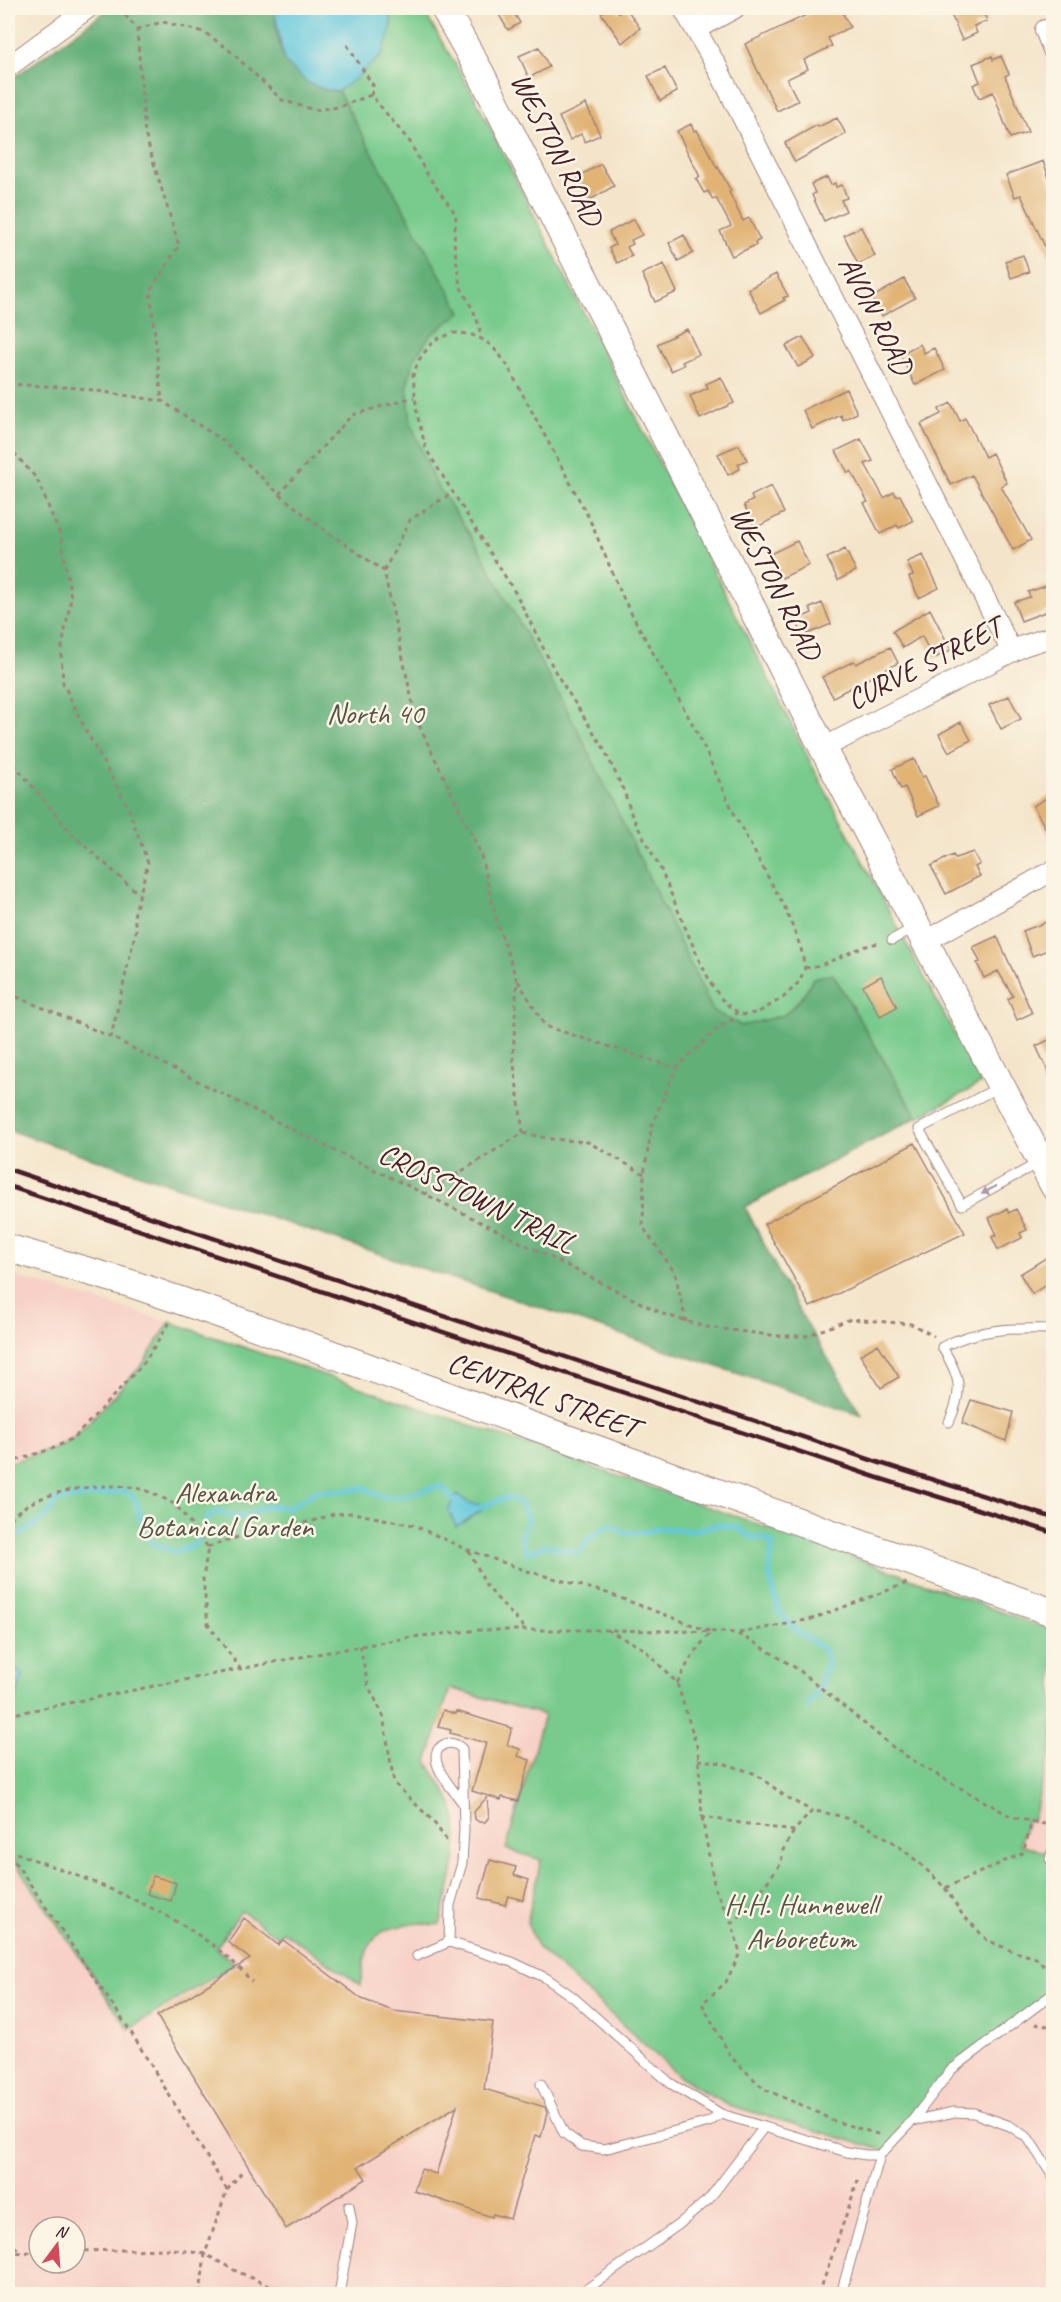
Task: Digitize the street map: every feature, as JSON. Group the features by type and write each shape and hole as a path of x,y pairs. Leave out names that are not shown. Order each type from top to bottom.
{"main road":[{"name":"WESTON ROAD","path":"444,8 475,61 823,748 1053,1186"},
{"name":"CENTRAL STREET","path":"8,1248 132,1284 234,1319 1053,1613"}],"street":[{"path":"8,68 88,8"},
{"name":"AVON ROAD","path":"683,8 696,29 1012,652"},
{"path":"696,29 735,8"},
{"path":"1045,30 1053,52"},
{"name":"CURVE STREET","path":"823,748 1012,652 1053,636"},
{"path":"920,934 1053,870"}],"lane":[{"path":"892,940 920,934"},
{"path":"1000,1086 919,1129 962,1205 1041,1162"},
{"path":"949,1422 957,1401 959,1380 953,1364 942,1347 965,1336 990,1330 1053,1329"},
{"path":"450,1942 450,1905 462,1863 464,1829 462,1749 449,1743 438,1751 437,1767 463,1803"},
{"path":"1050,1859 1053,1845"},
{"path":"417,1956 450,1942 512,1962 546,1978 573,1997 670,2083 722,2114 824,2146 866,2155 880,2155"},
{"path":"841,2295 880,2155 912,2121 951,2070 1053,1993"},
{"path":"541,2084 564,2133 582,2146 604,2149 689,2127 722,2114"},
{"path":"912,2121 954,2112 974,2113 1010,2126 1028,2138 1053,2178"},
{"path":"573,2295 584,2291 660,2238 710,2199 764,2127"},
{"path":"339,2295 352,2223 349,2206"}],"path":[{"path":"119,8 137,29 145,134 179,246 150,291 162,401"},
{"path":"137,29 163,22 204,32 228,49 282,100 314,110 339,107 371,95 374,87 347,45"},
{"path":"371,95 410,142 425,171 456,215 454,243 460,286 480,328 479,336"},
{"path":"453,333 479,336 494,347 507,365 589,518 625,602 698,734 736,818 785,908 801,948 805,968 799,982 774,1004 752,1014 737,1012 720,997 699,960 661,870 632,816 603,747 557,675 520,602 426,448 414,397 413,375 420,360 437,339 453,333"},
{"path":"8,384 78,388 162,401 222,440 279,494 320,527 384,571"},
{"path":"279,494 352,415 414,397"},
{"path":"8,446 37,479 61,537 71,598 61,652 63,682 85,729 128,807 148,863 134,916 136,930 111,1037"},
{"path":"453,492 410,520 384,571 416,719 480,852 497,922 517,981 545,1026 676,1068"},
{"path":"8,757 73,836 139,895"},
{"path":"805,968 822,965 863,947 892,940"},
{"path":"517,981 513,1057 523,1133"},
{"name":"CROSSTOWN TRAIL","path":"8,993 111,1037 663,1314 686,1322 726,1329 792,1336 818,1333 851,1319 911,1324 935,1337 942,1347"},
{"path":"686,1322 675,1273 643,1227 644,1174 652,1125 676,1068 718,1028 732,1020 737,1012"},
{"path":"425,1194 523,1133 551,1139 588,1142 644,1174"},
{"path":"8,1463 54,1448 75,1437 143,1364 170,1322"},
{"path":"8,1528 11,1517 38,1499 67,1491 114,1486 144,1490 176,1506 208,1547 203,1579 208,1624 240,1668"},
{"path":"208,1547 252,1532 313,1521 334,1514 353,1513 414,1525 468,1550 527,1571 615,1596 711,1632"},
{"path":"468,1550 487,1587 526,1630"},
{"path":"8,1715 240,1668 412,1637 526,1630 737,1634 812,1619 914,1581"},
{"path":"605,1630 644,1649 677,1683 698,1750 702,1817 715,1888 732,1924 740,1953 726,1982 702,2004 731,2057 764,2089 831,2120 895,2139"},
{"path":"677,1683 693,1654 711,1632"},
{"path":"737,1634 799,1670 892,1748 922,1767 1012,1817 1053,1826"},
{"path":"360,1646 368,1685 383,1715 394,1783 433,1821 462,1863"},
{"path":"698,1760 723,1762 756,1774 786,1797 812,1811 830,1813 872,1829 916,1858 945,1888 962,1914 987,1940 1036,1958 1053,1976"},
{"path":"732,1924 752,1903 781,1863 783,1850 794,1831 812,1811"},
{"path":"702,1817 794,1831"},
{"path":"945,1888 1023,1853 1032,1821"},
{"path":"8,1850 111,1889 164,1916 210,1944 241,1968 252,1982"},
{"path":"8,1855 129,2029 227,2190"},
{"path":"819,2295 866,2155"},
{"path":"200,2295 205,2254 227,2190 242,2172"},
{"path":"8,2241 22,2253"},
{"path":"87,2252 172,2249 205,2254 234,2270 292,2295"},
{"path":"8,2253 27,2253"}],"shaded area":[{"path":"8,1274 170,1322 1053,1636 1053,2294 8,2294"}],"green space":[{"name":"North 40","path":"110,8 274,8 284,61 326,90 338,91 461,312 430,336 414,359 407,385 411,423 434,481 478,547 579,732 713,1011 742,1026 784,1015 802,997 813,978 833,974 917,1117 745,1207 793,1301 862,1415 8,1130 8,82"},
{"path":"128,8 422,8 473,94 814,769 981,1084 745,1207 793,1301"},
{"path":"170,1322 848,1555 1053,1631 1053,1744 1032,1821 1027,1820 1020,1844 1053,1855 1053,1993 951,2070 885,2151 732,2106 678,2075 538,1948 527,1923 541,1860 506,1849 544,1715 450,1688 427,1762 449,1799 456,1825 454,1868 440,1924 415,1924 390,1928 381,1933 374,1939 366,1954 361,1985 282,1931 278,1937 241,1911 216,1948 235,1964 129,2029 8,1855 8,1463 54,1448 75,1437 143,1364"}],"water":[{"path":"274,8 385,8 391,18 391,28 382,55 338,91 326,90 308,83 284,61"},
{"path":"458,1495 469,1503 482,1505 482,1510 456,1527 448,1510"},
{"path":"8,1663 23,1675 15,1702 8,1705"}],"building":[{"path":"495,8 511,8 520,23 508,30"},
{"path":"608,8 615,8 619,13 626,8 640,28 622,43 601,13"},
{"path":"811,8 840,8 850,27 828,38 832,46 804,60 808,69 787,79 798,101 777,111 745,44 813,12"},
{"path":"960,8 982,8 987,21 974,26 977,33 962,40 950,12"},
{"path":"539,47 549,67 529,78 519,56"},
{"path":"992,56 993,60 1001,56 1009,74 1005,76 1028,132 1010,138 993,92 979,98 973,85 980,82 973,64"},
{"path":"665,68 677,92 660,101 648,76"},
{"path":"586,104 600,135 585,142 581,134 570,140 559,117"},
{"path":"837,118 846,134 795,162 785,143 817,125 818,127"},
{"path":"691,124 694,131 697,130 731,191 729,192 743,221 749,218 760,240 755,242 756,245 732,256 720,231 731,226 716,198 713,200 708,191 704,193 696,179 700,177 677,131"},
{"path":"1043,161 1053,189 1053,264 1021,195 1015,197 1006,175"},
{"path":"601,164 614,186 590,200 577,177"},
{"path":"827,177 831,185 835,183 836,187 842,185 847,198 841,200 846,211 824,221 812,195 815,193 811,184"},
{"path":"634,219 642,235 631,240 633,244 627,247 632,256 617,263 609,248 615,245 609,232"},
{"path":"861,227 875,256 858,264 844,235"},
{"path":"684,235 693,253 678,261 669,243"},
{"path":"1023,255 1029,272 1011,278 1005,261"},
{"path":"664,264 677,292 655,302 642,274"},
{"path":"776,274 788,296 761,313 748,289"},
{"path":"904,279 915,298 882,316 871,298"},
{"path":"687,329 699,354 682,362 684,365 671,371 657,344"},
{"path":"803,337 815,358 798,367 786,346"},
{"path":"920,344 924,353 934,348 945,370 915,385 900,354"},
{"path":"721,377 734,403 700,419 690,396 708,388 706,384"},
{"path":"846,389 857,413 843,420 841,415 812,429 803,410"},
{"path":"951,403 960,421 965,418 985,457 992,453 1007,483 1001,486 1031,540 1013,550 972,475 951,485 921,424 941,414 939,409"},
{"path":"861,439 873,461 865,464 884,498 894,492 896,496 900,495 913,521 899,528 897,525 880,534 864,503 868,502 851,471 848,473 836,451"},
{"path":"739,445 747,460 738,464 740,469 728,475 718,454"},
{"path":"771,486 784,513 755,528 744,505 753,500 751,496"},
{"path":"797,541 809,565 782,578 770,554"},
{"path":"845,549 856,571 838,580 827,558"},
{"path":"923,555 939,588 919,598 909,577 913,575 907,562"},
{"path":"1046,586 1053,609 1021,621 1014,602 1030,597 1028,592"},
{"path":"822,603 831,624 803,636 796,620 812,613 810,608"},
{"path":"930,609 951,650 933,659 922,636 903,648 893,631"},
{"path":"890,647 898,663 833,697 822,677 854,661 856,664"},
{"path":"1009,696 1021,719 1001,729 989,705"},
{"path":"961,722 971,740 949,752 939,734"},
{"path":"914,759 939,806 918,816 905,787 901,789 892,769"},
{"path":"1053,794 1053,841 1033,806"},
{"path":"973,852 980,864 975,867 980,876 946,894 931,866 953,855 955,858"},
{"path":"1049,921 1053,934 1053,948 1032,956 1023,931"},
{"path":"997,936 1032,1013 1017,1020 1008,999 1013,996 998,971 984,978 973,947"},
{"path":"881,976 897,1007 880,1016 863,986"},
{"path":"1053,1038 1053,1082 1036,1046"},
{"path":"915,1143 965,1233 810,1307 764,1224"},
{"path":"1007,1209 1009,1213 1016,1209 1027,1230 1020,1233 1022,1238 998,1250 992,1237 997,1235 989,1218"},
{"path":"1049,1256 1053,1264 1053,1280 1032,1294 1020,1274"},
{"path":"878,1344 899,1377 881,1388 860,1355"},
{"path":"971,1400 1013,1412 1006,1441 962,1423"},
{"path":"443,1710 456,1714 456,1711 512,1728 507,1745 520,1749 518,1756 530,1760 518,1801 502,1797 501,1800 472,1791 486,1743 450,1733 451,1730 438,1727"},
{"path":"487,1797 489,1817 485,1822 479,1822 475,1819 474,1812"},
{"path":"490,1860 516,1867 514,1875 529,1880 523,1900 508,1896 505,1905 479,1898"},
{"path":"153,1876 176,1883 171,1901 147,1894"},
{"path":"244,1918 278,1945 283,1940 362,1999 393,2011 493,2022 484,2089 545,2107 547,2113 541,2137 535,2135 510,2219 493,2214 492,2217 414,2191 421,2169 436,2174 457,2106 358,2167 366,2179 286,2229 157,2016 250,1959 228,1942"}],"waterway":[{"path":"8,1545 47,1515 55,1501 124,1491 135,1499 151,1542 174,1552 194,1546 202,1533 207,1517 219,1512 234,1516 249,1516 260,1508 276,1506 289,1508 316,1491 354,1490 365,1487 374,1493 393,1497 442,1486 456,1503"},
{"path":"477,1509 508,1497 520,1503 529,1520 521,1536 526,1552 545,1545 580,1553 589,1539 610,1524 625,1533 648,1532 659,1528 690,1531 716,1525 737,1527 750,1537 763,1538 773,1544 769,1573 779,1612 797,1631 824,1649 828,1666 822,1674 822,1683 808,1706"}],"railway":[{"path":"8,1169 880,1463 1054,1518"},
{"path":"8,1186 875,1477 1054,1533"}],"park label":[{"name":"Alexandra Botanical Garden","path":"225,1509"},
{"name":"H.H. Hunnewell Arboretum","path":"801,1921"}]}
